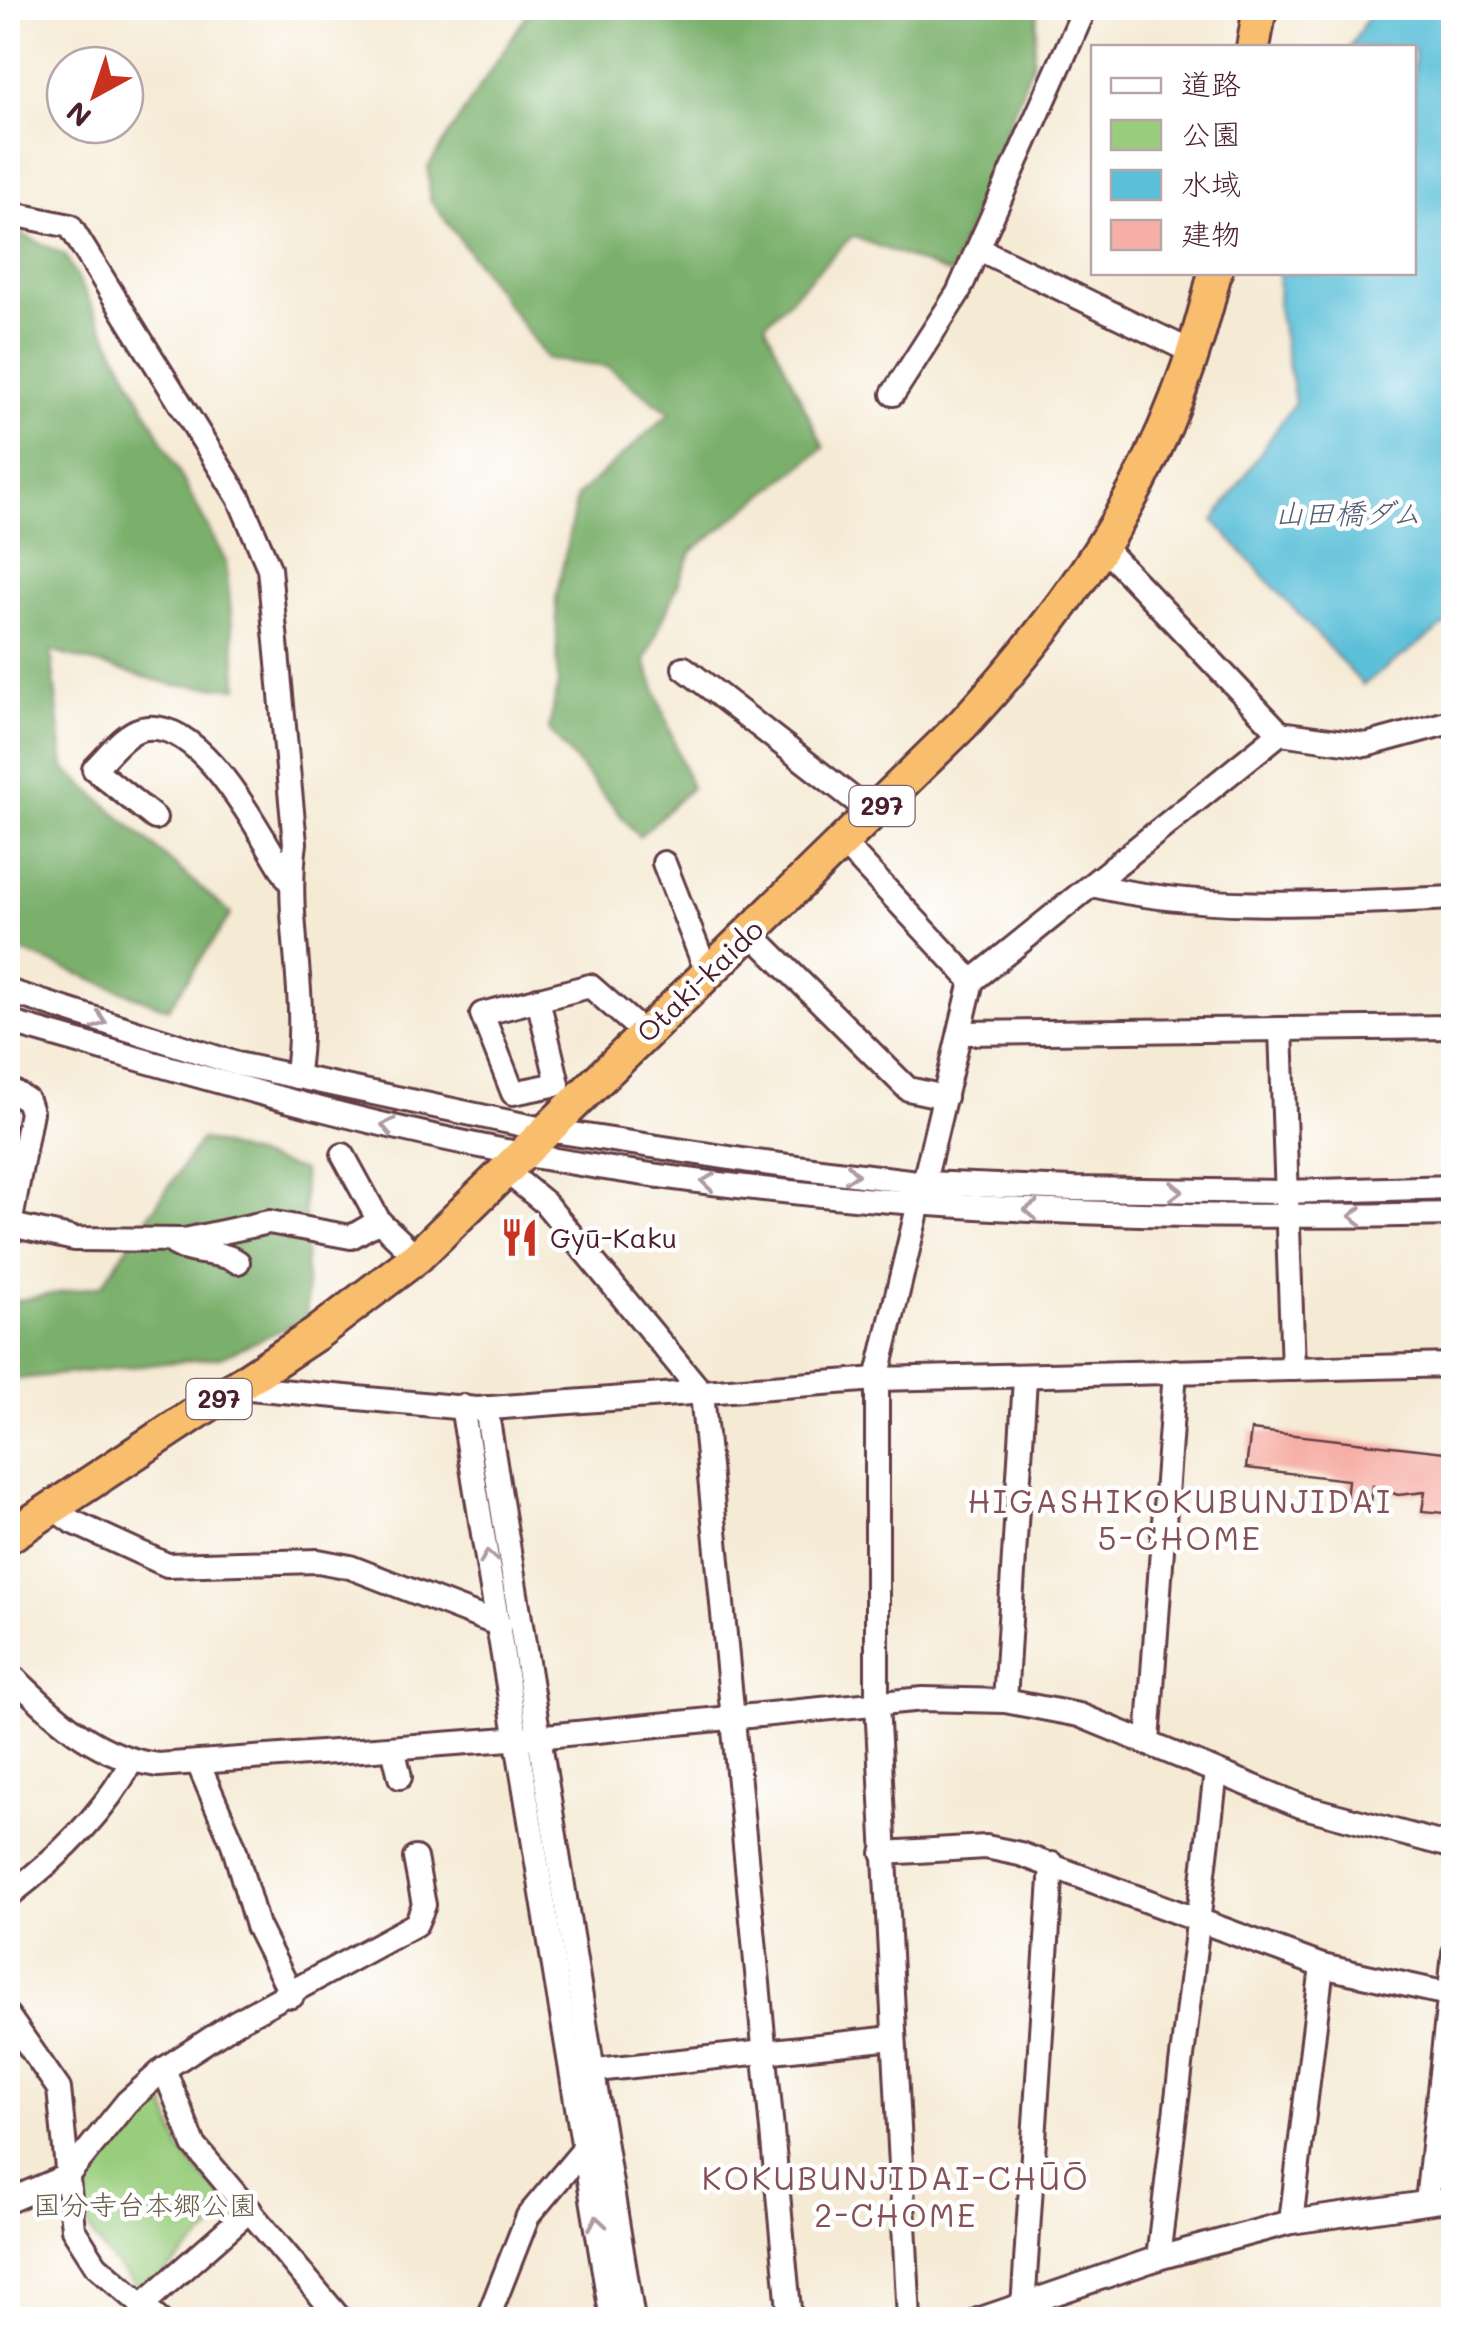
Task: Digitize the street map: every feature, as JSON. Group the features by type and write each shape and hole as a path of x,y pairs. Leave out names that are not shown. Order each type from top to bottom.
{"highway":[{"path":"1254,45 1260,8"},
{"name":"Otaki-kaido","path":"8,1537 238,1387 417,1257 874,815 1026,655 1104,548 1144,475 1194,352 1213,275"}],"street":[{"path":"893,394 958,293 1086,8"},
{"path":"8,213 70,226 239,498 270,568 295,843 290,882 303,1014 296,1077"},
{"path":"979,249 1194,352"},
{"path":"1104,548 1280,733 1366,744 1454,722"},
{"path":"684,668 874,815"},
{"path":"155,818 94,769 132,732 145,728 180,736 205,754 290,882"},
{"path":"909,2320 877,1702 877,1379 972,981 1280,733"},
{"path":"843,843 972,981"},
{"path":"664,863 708,974"},
{"path":"1092,885 1141,897 1328,903 1454,898"},
{"path":"751,932 908,1089 945,1097"},
{"path":"538,999 590,986 645,1034"},
{"path":"8,990 237,1064 548,1130 922,1194 1285,1192 1454,1186"},
{"path":"8,1022 515,1163 666,1177 1287,1218 1454,1214"},
{"path":"960,1032 1454,1026"},
{"path":"1282,1029 1293,1369"},
{"path":"8,1088 28,1100 32,1112 16,1157 9,1232 76,1239 168,1239 204,1237 270,1222 352,1237 379,1221"},
{"path":"343,1155 379,1221 417,1257"},
{"path":"515,1163 702,1394 790,2320"},
{"path":"168,1239 186,1251 231,1256 238,1262"},
{"path":"238,1387 474,1408 877,1379 1025,1379 1175,1371 1454,1366"},
{"path":"1148,1742 1175,1371"},
{"path":"1005,1700 1025,1379"},
{"path":"474,1408 500,1625 527,1737"},
{"path":"474,1408 584,2072 633,2320"},
{"path":"53,1508 70,1521 166,1565 318,1561 350,1568 500,1625"},
{"path":"8,1672 70,1728 106,1753 131,1762 198,1764 527,1737 877,1702 1005,1700 1079,1715 1301,1806 1454,1847"},
{"path":"393,1748 400,1777"},
{"path":"8,1896 49,1865 122,1780 131,1762"},
{"path":"198,1764 233,1844 257,1926 292,1996"},
{"path":"1158,2258 1216,1772"},
{"path":"884,1852 986,1847 1052,1864 1197,1922 1322,1966 1448,1994"},
{"path":"8,2201 67,2176 105,2126 164,2069 236,2022 292,1996 356,1954 416,1924 424,1905 415,1858"},
{"path":"1025,2314 1052,1864"},
{"path":"1428,2202 1454,1952"},
{"path":"1291,2222 1322,1966"},
{"path":"8,2016 58,2088 73,2228 96,2266 150,2313 250,2210"},
{"path":"584,2072 893,2038"},
{"path":"164,2069 194,2144 341,2320"},
{"path":"584,2072 585,2148 612,2320"},
{"path":"487,2320 528,2216 585,2148"},
{"path":"978,2320 1025,2314 1158,2258 1291,2222 1454,2199"}],"green space":[{"path":"531,8 1038,8 1033,62 950,274 852,236 765,324 824,448 692,551 645,661 691,788 639,837 549,730 558,683 556,599 577,496 670,413 608,367 547,359 430,199 428,167"},
{"path":"8,228 65,255 226,562 238,688 173,685 51,651 64,768 231,914 168,1009 8,946"},
{"path":"201,1139 303,1171 307,1318 221,1357 8,1380 8,1302 102,1285"},
{"name":"国分寺台本郷公園","path":"154,2090 163,2098 181,2151 234,2210 149,2287 139,2288 95,2240 77,2197 75,2179"}],"water":[{"name":"山田橋ダム","path":"1373,8 1453,8 1454,618 1363,685 1214,521 1295,402 1278,308 1279,275 1416,275 1416,45 1351,45"}],"building":[{"path":"1251,1430 1454,1453 1454,1514 1422,1511 1425,1492 1398,1495 1373,1486 1371,1502 1346,1501 1348,1480 1246,1468"}],"place":[{"name":"Gyū-Kaku","path":"520,1238"}],"district":[{"name":"HIGASHIKOKUBUNJIDAI 5-CHOME","path":"1180,1520"},
{"name":"KOKUBUNJIDAI-CHŪŌ 2-CHOME","path":"896,2198"}]}
